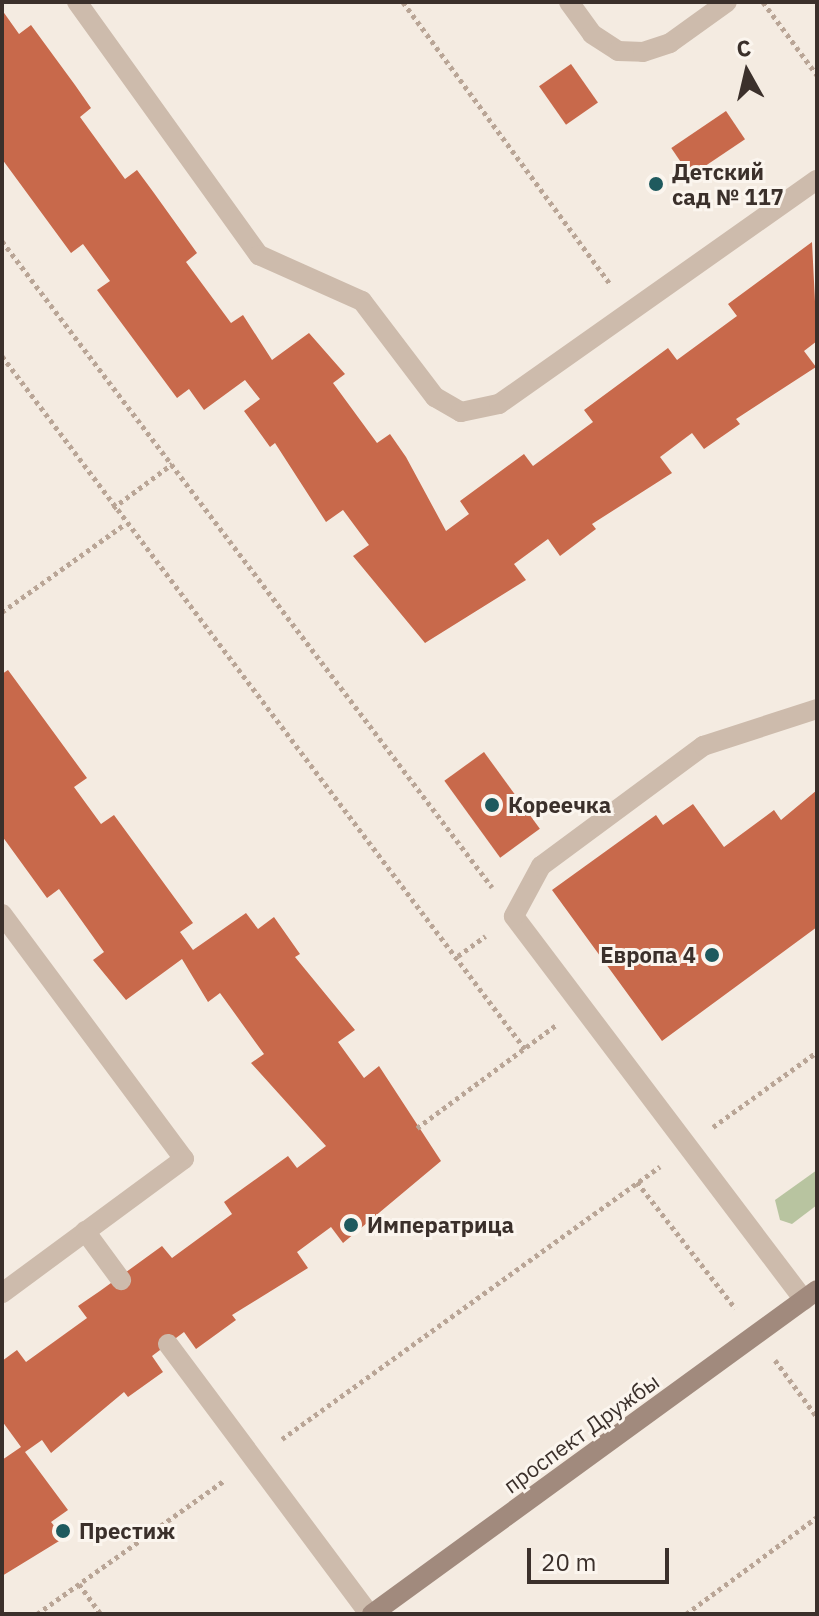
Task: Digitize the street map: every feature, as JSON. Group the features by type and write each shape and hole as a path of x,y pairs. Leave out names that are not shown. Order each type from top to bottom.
{"main road":[{"name":"проспект Дружбы","path":"371,1614 810,1295"}],"lane":[{"path":"77,2 259,255 362,301 435,397 461,412 499,404 817,180"},
{"path":"569,2 592,34 618,51 643,52 670,43 727,2"},
{"path":"810,1295 687,1145 514,916 541,866 703,746 817,709"},
{"path":"2,914 184,1159 2,1293"},
{"path":"85,1231 121,1280"},
{"path":"168,1344 371,1614"}],"path":[{"path":"403,2 631,312"},
{"path":"763,2 817,75"},
{"path":"2,241 514,916 458,956"},
{"path":"2,356 125,524 458,956 525,1049"},
{"path":"113,508 172,464"},
{"path":"2,612 125,524"},
{"path":"417,1128 582,1005"},
{"path":"37,1614 817,1052"},
{"path":"637,1182 817,1417"},
{"path":"686,1614 817,1517"},
{"path":"79,1584 101,1614"}],"green space":[{"path":"817,1170 817,1205 792,1224 780,1220 775,1200"}],"building":[{"path":"2,10 19,34 31,25 75,85 91,108 80,117 125,179 137,170 154,193 197,253 186,262 231,323 243,315 272,360 309,333 345,374 333,383 377,443 390,434 406,457 446,531 469,514 460,501 524,454 533,466 593,422 584,410 668,348 677,360 737,316 728,304 812,242 817,341 804,351 816,367 736,419 740,424 704,449 692,433 660,457 672,473 592,524 596,529 560,556 548,539 514,564 526,580 425,643 353,556 369,545 343,510 326,522 275,443 270,447 244,411 260,399 245,380 204,410 189,389 177,398 97,290 110,281 83,244 71,253 2,159"},
{"path":"571,64 598,103 566,125 539,86"},
{"path":"726,111 745,139 690,176 671,148"},
{"path":"8,670 87,778 74,787 101,824 114,815 193,923 180,932 193,950 246,913 258,929 274,917 300,954 295,957 355,1030 338,1042 364,1078 379,1066 441,1161 343,1243 331,1227 297,1252 308,1268 232,1315 236,1320 196,1349 184,1332 152,1356 163,1372 128,1397 124,1392 51,1453 42,1440 25,1452 68,1510 51,1522 64,1538 2,1576 2,1460 21,1447 2,1421 2,1361 17,1350 26,1362 87,1318 78,1306 162,1246 172,1258 232,1214 224,1202 288,1156 297,1168 326,1146 251,1063 264,1054 220,993 208,1002 182,959 126,1000 93,960 104,952 59,889 47,898 2,836 2,674"},
{"name":"Кореечка","path":"484,752 540,829 500,858 444,781"},
{"path":"817,790 817,927 662,1041 552,890 656,815 663,825 693,804 724,847 774,810 781,820"}],"place":[{"name":"Детский сад № 117","path":"656,184"},
{"name":"Кореечка","path":"492,805"},
{"name":"Европа 4","path":"712,955"},
{"name":"Императрица","path":"351,1225"},
{"name":"Престиж","path":"63,1531"}]}
